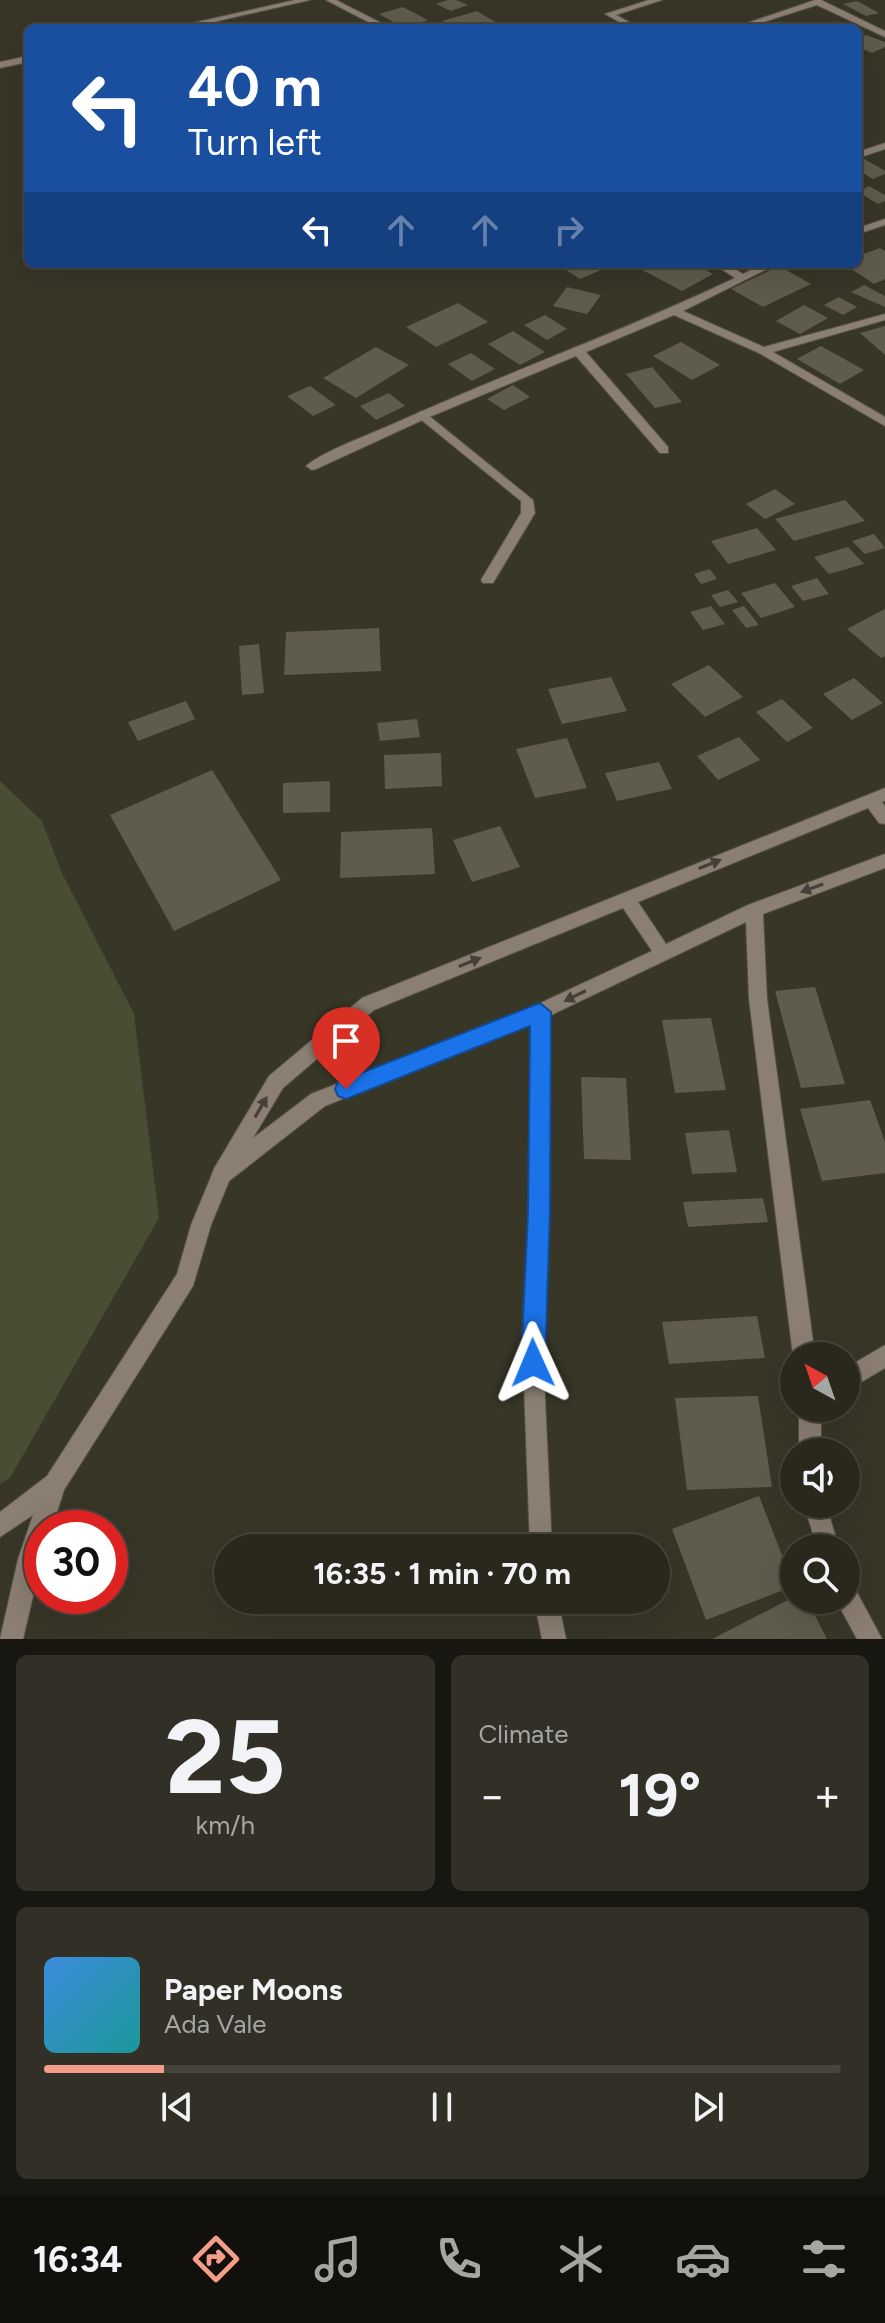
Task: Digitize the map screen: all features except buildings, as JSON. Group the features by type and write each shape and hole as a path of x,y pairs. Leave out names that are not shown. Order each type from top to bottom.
{"street":[{"path":"194,24 306,0"},
{"path":"330,0 379,24"},
{"path":"628,24 609,14 658,0"},
{"path":"749,24 818,2 885,34"},
{"path":"0,65 24,60"},
{"path":"862,154 885,146"},
{"path":"862,230 885,222"},
{"path":"726,268 741,277"},
{"path":"312,466 577,349 674,311 762,268"},
{"path":"674,311 763,351 885,422"},
{"path":"763,351 885,317"},
{"path":"577,349 664,450"},
{"path":"423,415 527,500 528,513 488,580"},
{"path":"11,1639 30,1559 55,1484 186,1279 201,1225 222,1174 276,1082 368,1004 878,796 885,818"},
{"path":"222,1174 318,1100 540,1012 754,910 885,861"},
{"path":"626,898 663,953"},
{"path":"754,910 758,999 802,1342"},
{"path":"540,1012 539,1211 532,1332 540,1534"},
{"path":"860,1371 885,1356"},
{"path":"0,1526 55,1484"},
{"path":"549,1614 554,1639"},
{"path":"856,1614 870,1639"}],"green space":[{"path":"0,781 42,821 61,871 134,1014 159,1218 10,1478 0,1484"}],"route":[{"path":"346,1089 540,1012 539,1211 533,1363"}]}
